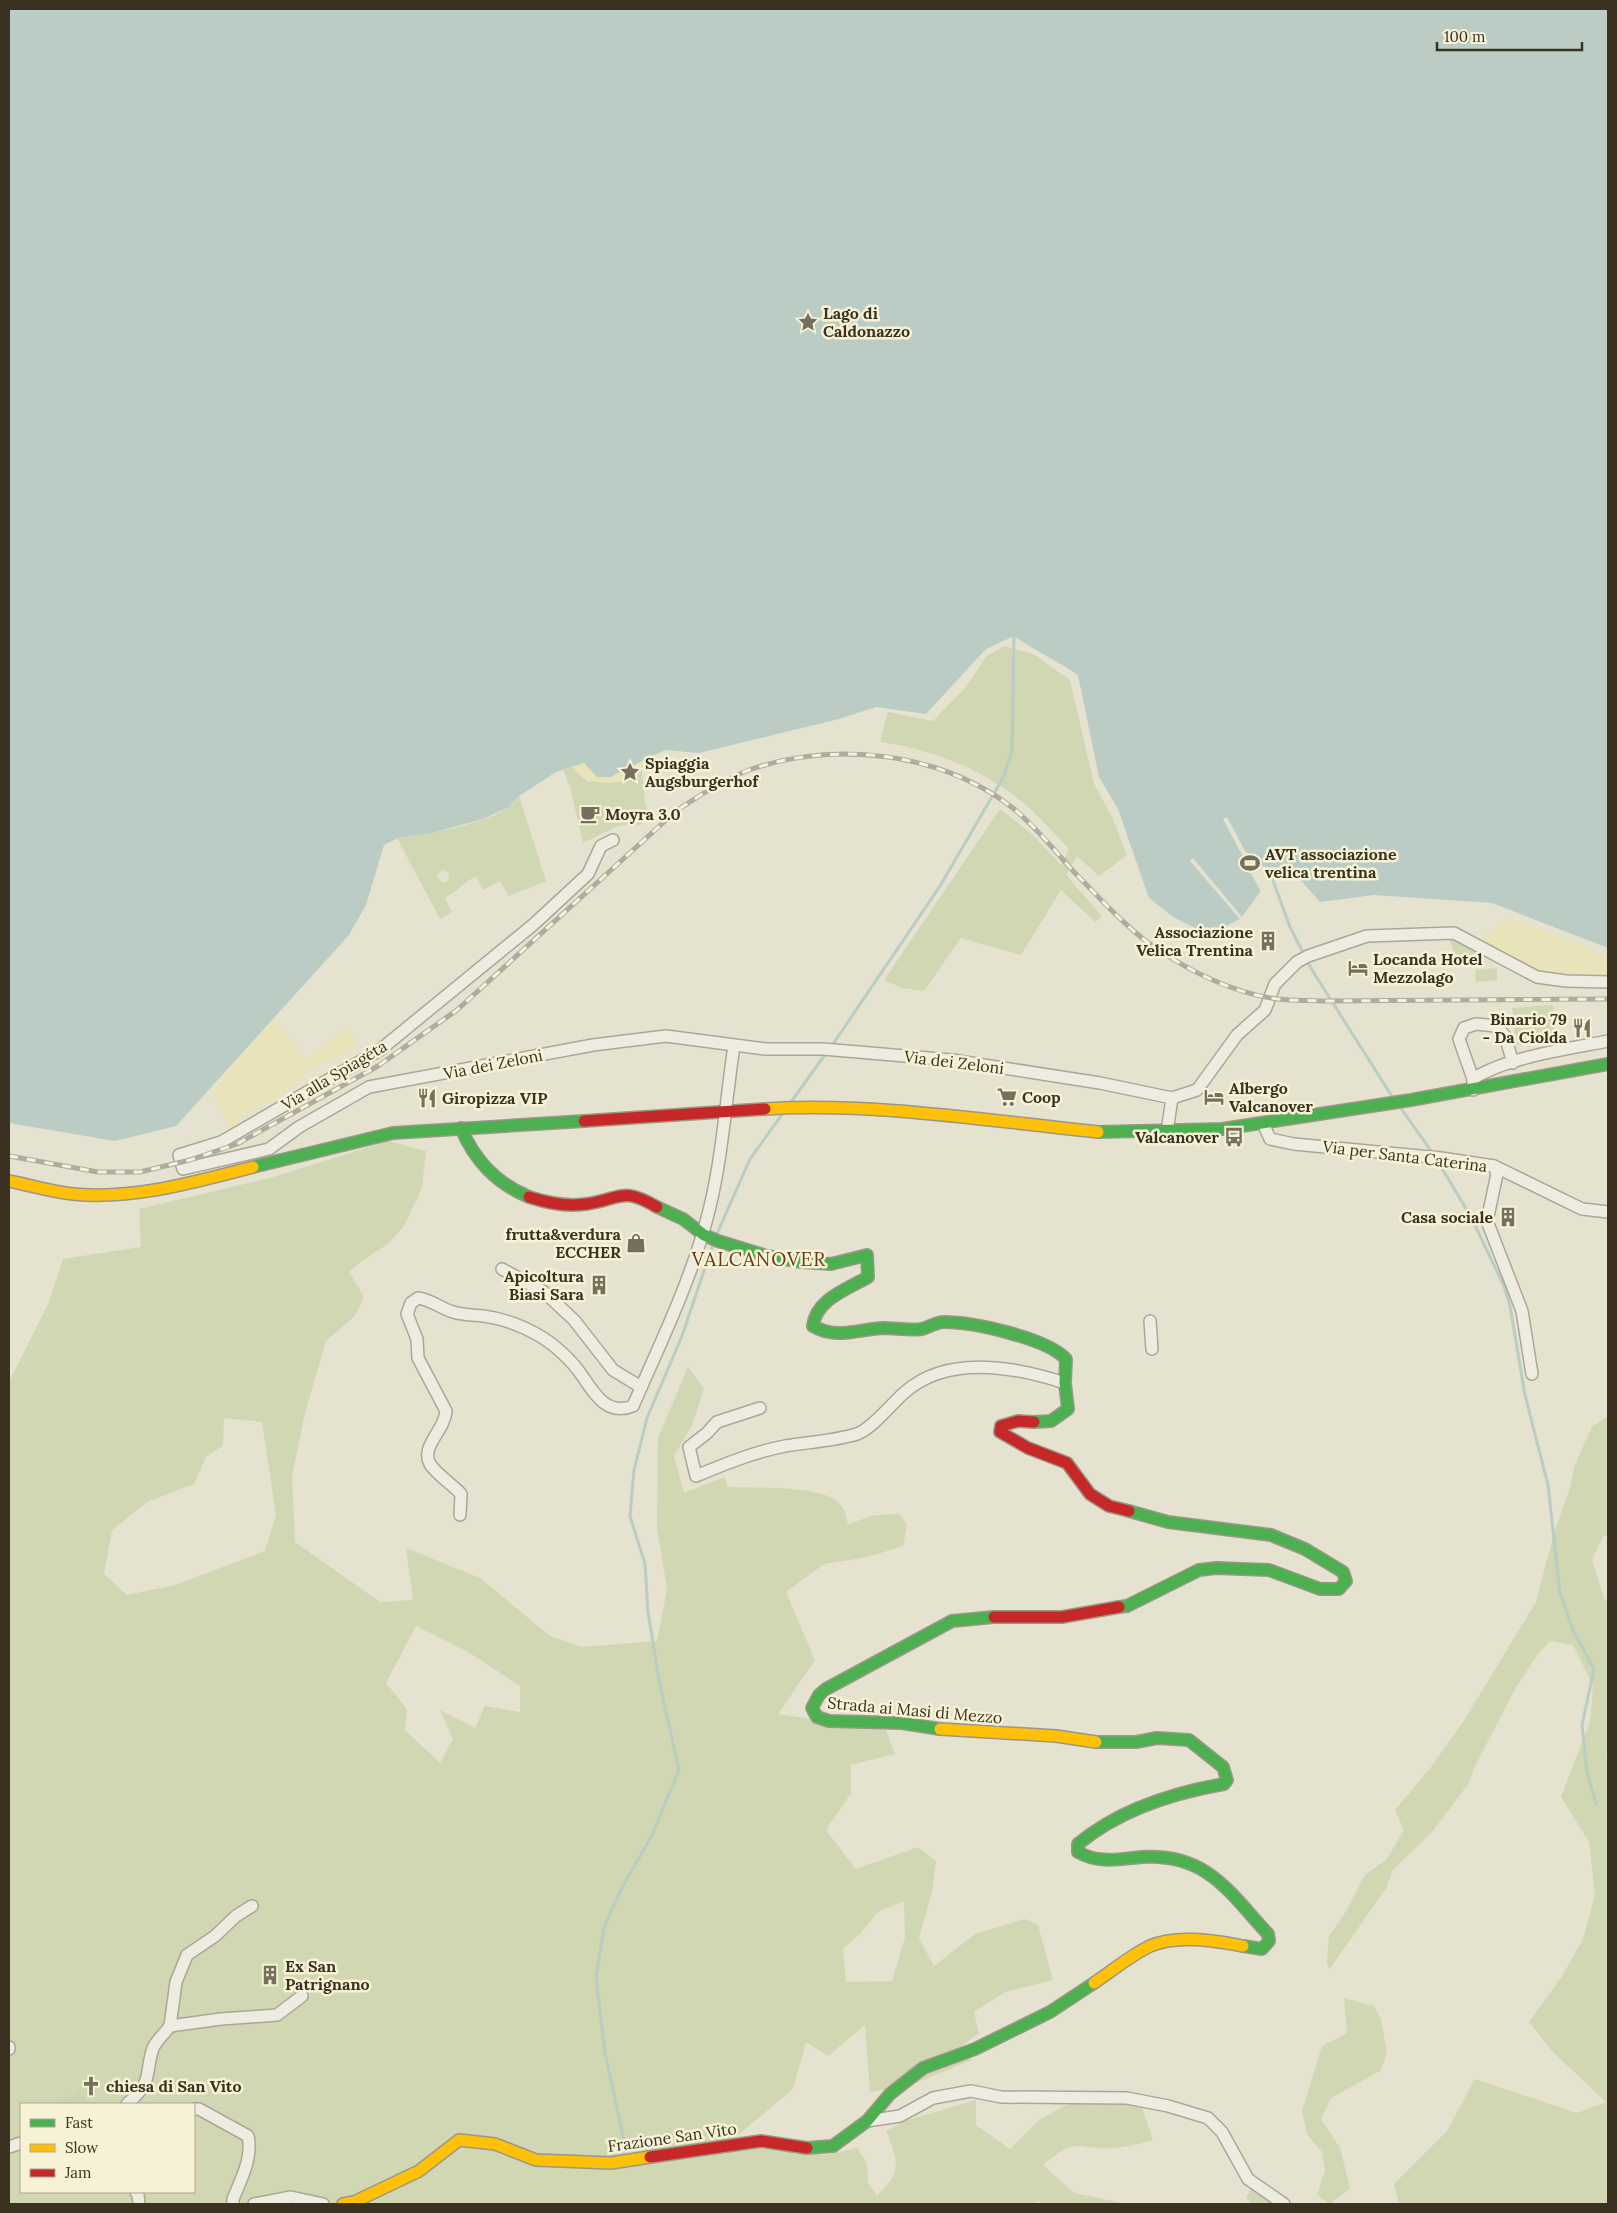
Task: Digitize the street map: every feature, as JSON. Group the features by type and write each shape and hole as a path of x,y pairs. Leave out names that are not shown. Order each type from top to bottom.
{"street":[{"name":"Via alla Spiagéta","path":"269,1149 183,1169 179,1155 220,1142 380,1050 534,924 588,874 602,846 613,840"},
{"path":"1167,1132 1172,1098 1197,1090 1237,1035 1265,1010 1275,984 1304,958 1367,936 1391,933 1454,933 1537,977 1566,981 1608,982"},
{"path":"1473,1084 1459,1039 1464,1028 1476,1024 1496,1026 1505,1036 1513,1063"},
{"name":"Via dei Zeloni","path":"269,1149 299,1127 369,1087 593,1045 666,1036 765,1049 842,1050 952,1060 1100,1084 1172,1098"},
{"path":"1473,1084 1482,1073 1513,1063 1548,1052 1608,1041"},
{"path":"460,1515 461,1494 430,1465 426,1454 443,1426 446,1411 418,1358 417,1339 407,1314 411,1303 418,1298 430,1300 440,1308 485,1316 532,1332 559,1350 582,1376 592,1393 614,1409 624,1410 633,1406 694,1263 710,1238 734,1046"},
{"path":"9,1181 72,1194 117,1195 185,1184 393,1133 808,1106 877,1110 1100,1132 1167,1132 1222,1129 1411,1100 1473,1084 1608,1064"},
{"name":"Via per Santa Caterina","path":"1263,1123 1270,1139 1294,1144 1441,1158 1494,1166 1582,1209 1608,1212"},
{"path":"461,1128 468,1144 489,1171 513,1191 536,1202 559,1206 586,1204 617,1195 640,1196 692,1224 710,1238"},
{"path":"264,1166 269,1149"},
{"path":"1494,1166 1497,1174 1487,1221 1522,1311 1532,1374"},
{"name":"Strada ai Masi di Mezzo","path":"710,1238 789,1260 824,1264 842,1262 868,1255 868,1277 835,1296 817,1310 813,1326 818,1330 846,1333 883,1328 924,1328 933,1323 943,1322 1013,1333 1023,1339 1043,1343 1063,1355 1066,1364 1065,1383 1068,1409 1058,1420 1045,1424 1013,1422 1001,1426 1000,1432 1028,1448 1067,1463 1090,1494 1109,1506 1168,1522 1271,1535 1286,1540 1343,1572 1346,1581 1339,1589 1320,1589 1269,1570 1216,1568 1194,1572 1126,1606 1062,1617 981,1618 952,1621 826,1689 814,1702 814,1714 829,1721 902,1723 933,1729 1056,1736 1084,1742 1136,1742 1164,1738 1189,1740 1197,1744 1223,1767 1227,1780 1224,1784 1190,1790 1137,1808 1089,1835 1078,1844 1078,1852 1084,1857 1097,1860 1152,1857 1175,1859 1207,1871 1242,1903 1268,1934 1269,1941 1262,1950 1203,1942 1167,1941 1150,1946 1050,2012 975,2049 924,2068 890,2094 867,2122"},
{"path":"502,1269 544,1292 574,1320 613,1370 641,1387"},
{"path":"1150,1321 1152,1349"},
{"path":"760,1408 717,1422 707,1433 688,1447 696,1476 750,1456 784,1446 859,1433 907,1390 946,1370 972,1367 1013,1371 1044,1376 1065,1383"},
{"path":"128,2103 140,2094 149,2075 153,2047 170,2026 176,1982 187,1955 215,1936 236,1916 252,1906"},
{"path":"170,2026 221,2019 277,2015 302,1996"},
{"path":"867,2122 900,2116 933,2098 971,2091 1000,2097 1127,2098 1160,2104 1208,2118 1222,2132 1248,2179 1284,2204"},
{"path":"195,2109 199,2109 248,2136 251,2147 248,2161 233,2199 233,2204"},
{"name":"Frazione San Vito","path":"343,2204 354,2202 419,2172 459,2140 495,2144 536,2160 611,2163 761,2141 799,2148 833,2146 867,2122"},
{"path":"254,2204 291,2197 323,2204"}],"green space":[{"path":"1004,646 1033,654 1070,680 1094,784 1113,819 1127,855 1099,876 1077,856 1066,875 1102,916 1095,922 1061,890 1021,955 961,938 924,991 902,988 884,980 1000,809 1032,834 1061,865 1069,849 1026,805 997,783 981,774 932,754 880,742 888,712 933,721 964,689 987,656"},
{"path":"573,767 578,774 589,782 633,776 642,769 645,805 651,815 641,825 620,825 583,843 570,787 563,770"},
{"path":"519,796 546,881 509,896 500,881 483,890 476,876 445,898 452,912 440,919 397,838 439,832 486,818 510,806","holes":["443,870 449,876 448,881 443,883 437,877 438,873"]},
{"path":"1449,939 1457,940 1477,950 1472,958 1463,960 1456,958"},
{"path":"1497,968 1497,980 1476,982 1475,970"},
{"path":"1553,1005 1556,1041 1516,1045 1512,1008"},
{"path":"388,1141 426,1151 422,1188 404,1226 389,1243 349,1272 364,1297 355,1316 326,1341 305,1413 292,1476 295,1542 380,1602 413,1600 406,1548 480,1578 550,1636 582,1647 657,1641 667,1589 657,1528 658,1438 688,1367 704,1389 692,1425 674,1456 684,1493 724,1477 728,1487 803,1490 830,1497 843,1508 848,1524 875,1515 900,1514 907,1525 903,1546 868,1557 824,1564 786,1592 815,1660 778,1714 886,1730 895,1754 851,1765 851,1793 826,1830 856,1869 918,1847 936,1861 932,1892 919,1938 934,1966 975,1934 1025,1919 1038,1925 1053,1980 1005,1992 974,2012 979,2033 956,2050 972,2060 911,2085 870,2092 865,2025 828,2056 806,2042 793,2089 731,2141 826,2155 857,2148 867,2163 868,2183 877,2196 891,2180 896,2166 894,2151 886,2131 905,2121 976,2100 976,2125 1010,2149 1039,2120 1068,2104 1141,2105 1153,2140 1115,2148 1071,2147 1055,2155 1043,2165 1074,2193 1127,2204 1044,2204 1037,2201 1034,2204 9,2204 9,1382 49,1302 63,1259 141,1247 139,1209 270,1178","holes":["224,1418 262,1422 276,1515 265,1551 175,1585 127,1595 104,1574 112,1530 147,1502 194,1484 206,1457 223,1445","416,1626 470,1653 520,1686 520,1712 485,1706 475,1728 440,1710 453,1739 440,1763 405,1730 407,1709 386,1683","904,1901 905,1937 892,1981 846,1982 843,1948 858,1936 878,1912"]},
{"path":"1608,1416 1608,1536 1604,1535 1592,1560 1604,1598 1608,1602 1608,1750 1606,1756 1608,1777 1608,2204 1399,2204 1394,2184 1447,2131 1475,2079 1577,2113 1606,2102 1552,2051 1529,2022 1562,1976 1583,1939 1595,1895 1589,1842 1561,1797 1590,1722 1593,1685 1573,1645 1550,1641 1537,1655 1514,1691 1474,1768 1469,1783 1432,1832 1393,1870 1386,1888 1329,1970 1327,1961 1329,1936 1347,1910 1365,1875 1387,1859 1404,1830 1395,1810 1431,1767 1463,1722 1536,1602 1554,1533 1570,1488 1574,1467 1592,1427"},
{"path":"1344,1998 1374,2006 1381,2019 1387,2054 1380,2071 1331,2098 1321,2119 1340,2148 1350,2188 1330,2204 1317,2195 1325,2171 1322,2152 1307,2134 1302,2111 1322,2046 1347,2033"},
{"path":"80,2091 81,2097 85,2096 87,2103 57,2103"},
{"path":"1251,2188 1274,2204 1253,2204 1246,2198"}],"sand":[{"name":"Spiaggia Augsburgerhof","path":"647,759 643,768 635,775 617,782 596,782 587,779 573,767 584,763 597,777 610,777"},
{"path":"1508,918 1579,944 1608,959 1608,978 1556,974 1525,966 1511,959 1497,950 1483,937"},
{"path":"275,1018 307,1060 348,1024 357,1048 309,1069 299,1083 239,1118 238,1128 232,1131 212,1091"}],"shaded area":[{"name":"Lago di Caldonazzo","path":"9,9 1608,9 1608,948 1492,903 1374,895 1320,902 1290,868 1266,867 1253,860 1242,847 1227,818 1244,855 1242,858 1261,891 1242,917 1191,861 1240,919 1209,935 1173,917 1149,898 1118,809 1099,777 1078,675 1014,636 986,649 926,714 876,707 839,719 699,753 665,750 610,777 597,777 584,763 556,772 519,796 509,807 483,819 432,833 398,838 384,845 366,905 349,935 176,1126 115,1141 9,1123"}],"pier":[{"path":"1227,817 1245,851 1265,869 1246,856 1245,858 1258,877 1263,891 1242,921 1210,937 1209,935 1240,919 1190,861 1193,858 1242,917 1261,891 1223,819"}],"waterway":[{"path":"831,1047 940,886 1003,778 1012,751 1014,636"},
{"path":"1268,867 1290,927 1312,970 1393,1098"},
{"path":"791,1102 827,1052"},
{"path":"1400,1107 1434,1155"},
{"path":"716,1236 750,1159 783,1113"},
{"path":"1437,1160 1471,1217 1504,1286 1510,1306 1525,1395 1548,1485 1560,1593 1573,1630 1594,1669 1582,1725 1587,1772 1596,1804"},
{"path":"624,2141 605,2053 596,1978 604,1927 623,1886 651,1837 679,1770 659,1680 648,1612 645,1564 630,1516 634,1470 647,1418 682,1336 713,1244"}],"railway":[{"path":"9,1156 98,1172 140,1172 190,1160 237,1144 378,1066 457,1010 676,811 721,783 749,770 782,761 817,755 852,754 887,757 921,764 954,775 985,790 1014,809 1038,831 1074,872 1124,922 1146,941 1170,958 1199,974 1246,992 1278,999 1323,1001 1608,999"}],"traffic: fast":[{"path":"1098,1132 1222,1129 1411,1100 1608,1064"},
{"path":"253,1167 393,1133 584,1121"},
{"path":"461,1128 473,1151 488,1170 506,1185 529,1197"},
{"path":"657,1207 683,1219 704,1235 767,1256 802,1262 831,1264 867,1255 868,1277 826,1302 815,1317 813,1326 822,1330 839,1333 884,1328 917,1330 941,1322 957,1323 990,1328 1026,1338 1056,1351 1066,1359 1065,1383 1068,1409 1051,1421 1034,1422"},
{"path":"1119,1607 1127,1606 1199,1570 1216,1568 1269,1570 1320,1589 1339,1589 1346,1581 1343,1572 1305,1549 1271,1535 1168,1522 1129,1511"},
{"path":"940,1729 902,1723 829,1721 817,1717 812,1708 819,1695 826,1689 952,1621 994,1617"},
{"path":"1096,1742 1136,1742 1157,1738 1189,1740 1223,1767 1227,1780 1224,1784 1185,1792 1129,1812 1094,1832 1078,1844 1078,1852 1101,1859 1164,1857 1184,1861 1200,1869 1215,1878 1228,1890 1268,1934 1269,1941 1262,1949 1243,1946"},
{"path":"807,2148 833,2146 867,2121 890,2094 923,2068 975,2049 1050,2012 1094,1983"}],"traffic: slow":[{"path":"765,1109 847,1108 889,1110 1098,1132"},
{"path":"9,1181 73,1194 118,1194 164,1188 253,1167"},
{"path":"940,1729 1056,1736 1096,1742"},
{"path":"1094,1983 1136,1954 1161,1942 1184,1939 1243,1946"},
{"path":"343,2204 354,2202 419,2171 459,2140 495,2144 536,2160 611,2163 650,2157"}],"traffic: jam":[{"path":"584,1121 765,1109"},
{"path":"529,1197 550,1203 571,1205 628,1196 636,1197 657,1207"},
{"path":"1034,1422 1018,1421 1001,1426 1000,1432 1028,1448 1067,1463 1090,1494 1109,1506 1129,1511"},
{"path":"994,1617 1062,1617 1119,1607"},
{"path":"650,2157 761,2141 807,2148"}],"place":[{"name":"Lago di Caldonazzo","path":"808,322"},
{"name":"Spiaggia Augsburgerhof","path":"630,772"},
{"name":"Moyra 3.0","path":"590,814"},
{"name":"AVT associazione velica trentina","path":"1250,863"},
{"name":"Associazione Velica Trentina","path":"1268,941"},
{"name":"Locanda Hotel Mezzolago","path":"1358,968"},
{"name":"Binario 79 - Da Ciolda","path":"1582,1028"},
{"name":"Coop","path":"1007,1097"},
{"name":"Albergo Valcanover","path":"1214,1097"},
{"name":"Giropizza VIP","path":"427,1098"},
{"name":"Valcanover","path":"1234,1137"},
{"name":"Casa sociale","path":"1508,1217"},
{"name":"frutta&verdura ECCHER","path":"636,1243"},
{"name":"Apicoltura Biasi Sara","path":"599,1285"},
{"name":"Ex San Patrignano","path":"270,1975"},
{"name":"chiesa di San Vito","path":"91,2086"}],"district":[{"name":"VALCANOVER","path":"759,1259"}]}
